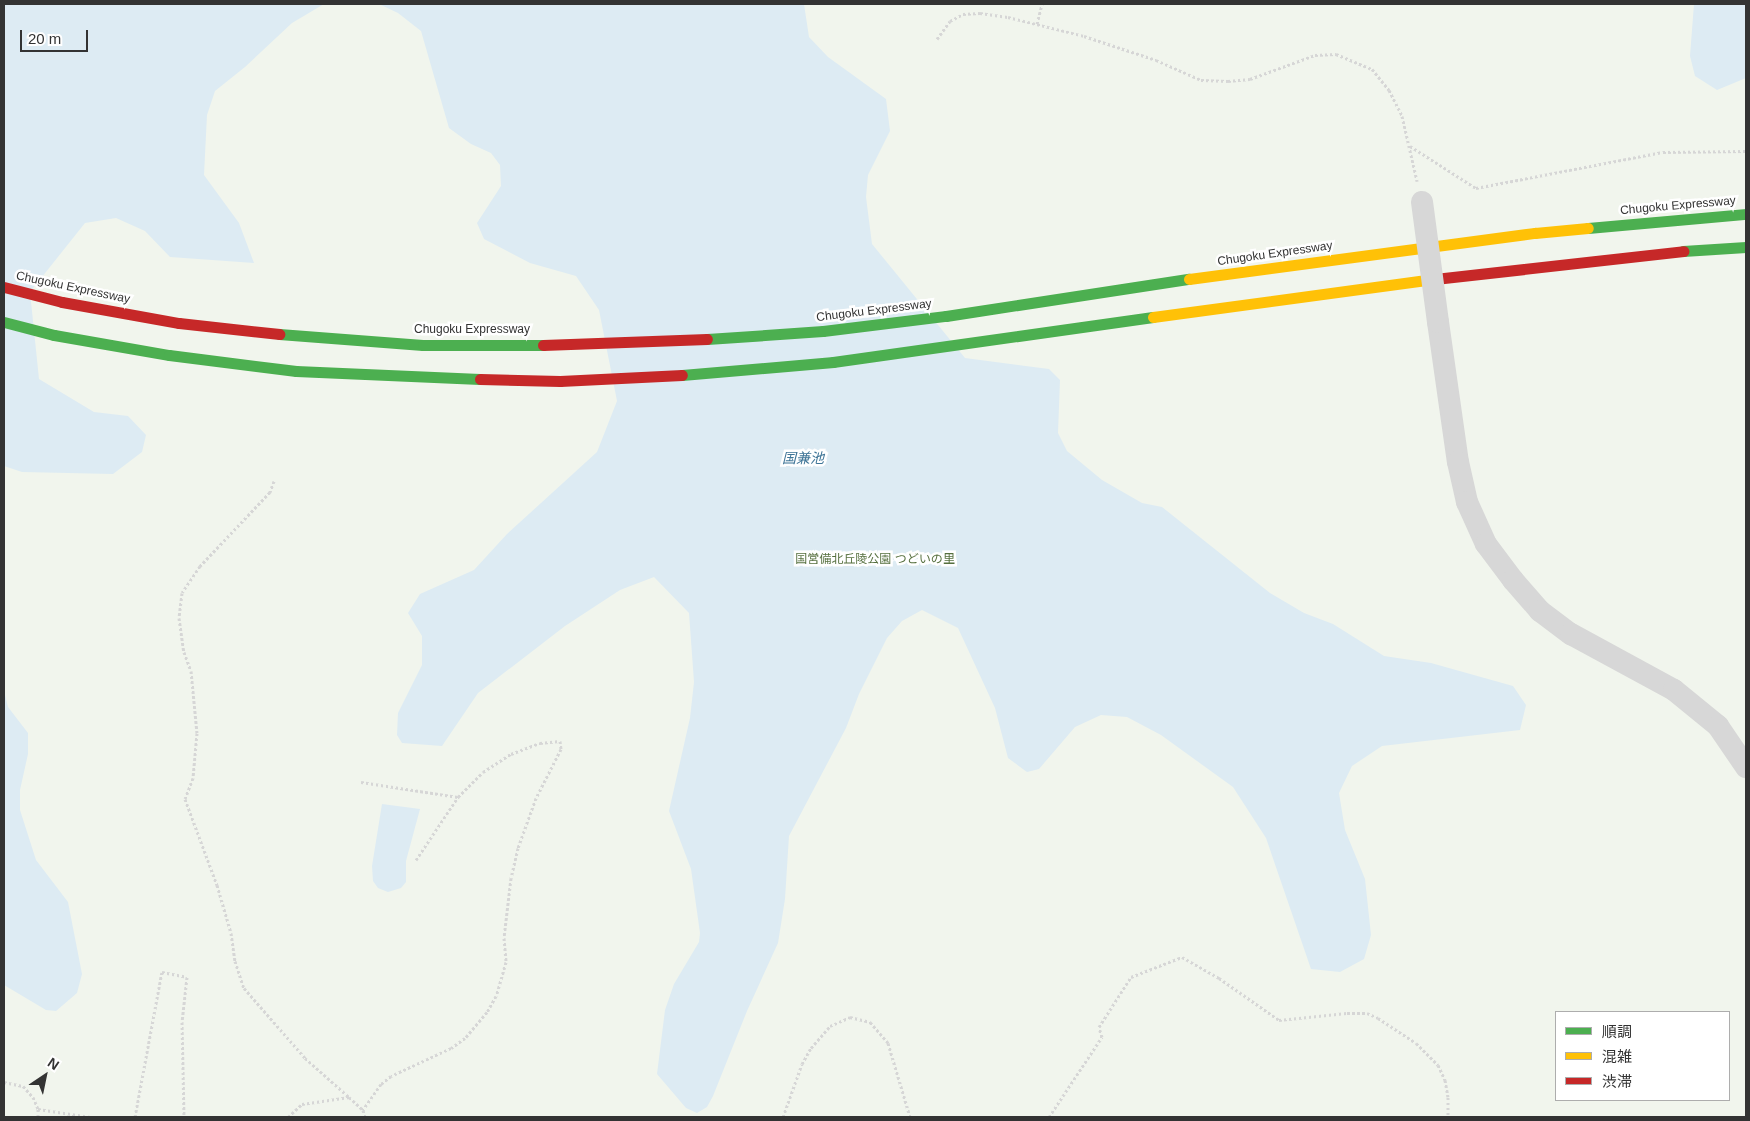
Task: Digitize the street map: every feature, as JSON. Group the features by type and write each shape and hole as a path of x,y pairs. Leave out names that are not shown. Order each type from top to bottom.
{"highway":[{"name":"Chugoku Expressway","path":"4,287 62,302 179,323 301,336 423,345 553,344 681,340 823,331 946,316 1216,276 1535,233 1746,214"},
{"path":"4,322 54,335 169,355 296,370 421,378 560,381 688,375 833,362 1394,284 1558,264 1697,250 1746,248"}],"street":[{"path":"1422,202 1458,462 1467,502 1486,544 1512,580 1540,611 1571,634 1674,690 1718,726 1746,766"}],"path":[{"path":"1037,24 1042,4"},
{"path":"937,40 950,21 963,14 980,13 1037,24 1084,36 1156,60 1201,80 1228,81 1250,79 1316,55 1336,54 1372,69 1389,90 1402,116 1422,202"},
{"path":"1409,146 1476,188 1664,152 1746,151"},
{"path":"274,481 270,492 200,566 182,593 179,618 184,652 191,671 197,734 193,778 185,799 220,894 231,933 235,961 244,988 305,1058 362,1110 365,1117"},
{"path":"362,1110 371,1096 391,1076 451,1048 466,1038 496,996 506,962 504,938 511,878 518,848 536,798 561,749 560,741 546,742 511,754 484,772 458,797 416,860"},
{"path":"361,782 458,797"},
{"path":"1048,1117 1102,1037 1099,1027 1131,977 1182,957 1219,978 1279,1020 1347,1013 1367,1013 1378,1018 1416,1043 1438,1065 1445,1080 1448,1097 1448,1117"},
{"path":"135,1117 162,972 187,977 182,1022 184,1117"},
{"path":"783,1117 799,1070 811,1048 830,1026 850,1017 870,1022 888,1043 908,1104 910,1117"},
{"path":"4,1082 23,1086 33,1097 38,1109 38,1117"},
{"path":"288,1117 302,1104 349,1098"},
{"path":"38,1109 90,1117"}],"green space":[{"name":"国営備北丘陵公園 つどいの里","path":"4,4 1746,4 1746,1117 4,1117"}],"water":[{"path":"4,4 324,4 292,23 245,67 215,91 207,115 204,175 239,223 254,263 170,257 145,231 116,218 85,223 30,292 39,379 94,412 128,416 146,435 142,452 113,474 22,472 4,466"},
{"name":"国兼池","path":"379,4 804,4 809,37 828,57 886,99 890,131 868,175 866,197 872,244 965,358 1049,369 1060,380 1058,433 1067,451 1102,480 1142,503 1162,507 1270,593 1304,613 1333,624 1384,656 1431,663 1513,686 1526,705 1520,730 1382,746 1352,766 1339,793 1345,830 1365,879 1371,935 1364,959 1340,972 1311,969 1266,838 1233,787 1161,735 1127,717 1101,715 1075,727 1039,769 1027,772 1008,758 995,708 958,628 922,610 902,621 887,638 859,694 846,728 789,836 785,899 778,943 707,1107 697,1113 686,1108 657,1074 665,1010 674,984 699,942 700,933 691,869 669,811 690,718 694,682 689,613 654,577 620,590 565,626 478,693 442,746 402,743 397,735 398,713 422,665 422,636 408,613 420,594 474,570 507,534 597,452 617,401 599,310 576,276 530,263 484,239 477,223 501,186 500,165 491,153 471,144 449,128 421,31 398,13"},
{"path":"1694,4 1746,4 1746,78 1717,90 1695,76 1690,56"},
{"path":"4,691 8,707 28,733 28,754 20,790 20,810 36,860 68,902 82,974 77,993 56,1011 46,1010 4,985"},
{"path":"382,804 420,809 406,861 406,882 401,888 388,892 378,888 373,881 372,866"}],"traffic: fast":[{"path":"1588,228 1746,214"},
{"path":"1683,251 1746,247"},
{"path":"707,339 823,331 946,316 1189,279"},
{"path":"682,375 833,362 1153,317"},
{"path":"4,322 54,335 169,355 296,371 480,379"},
{"path":"279,334 423,345 543,345"}],"traffic: slow":[{"path":"1189,279 1535,233 1588,228"},
{"path":"1153,317 1435,279"}],"traffic: jam":[{"path":"1435,279 1683,251"},
{"path":"4,287 62,302 179,323 279,334"},
{"path":"543,345 707,339"},
{"path":"480,379 560,381 682,375"}]}
